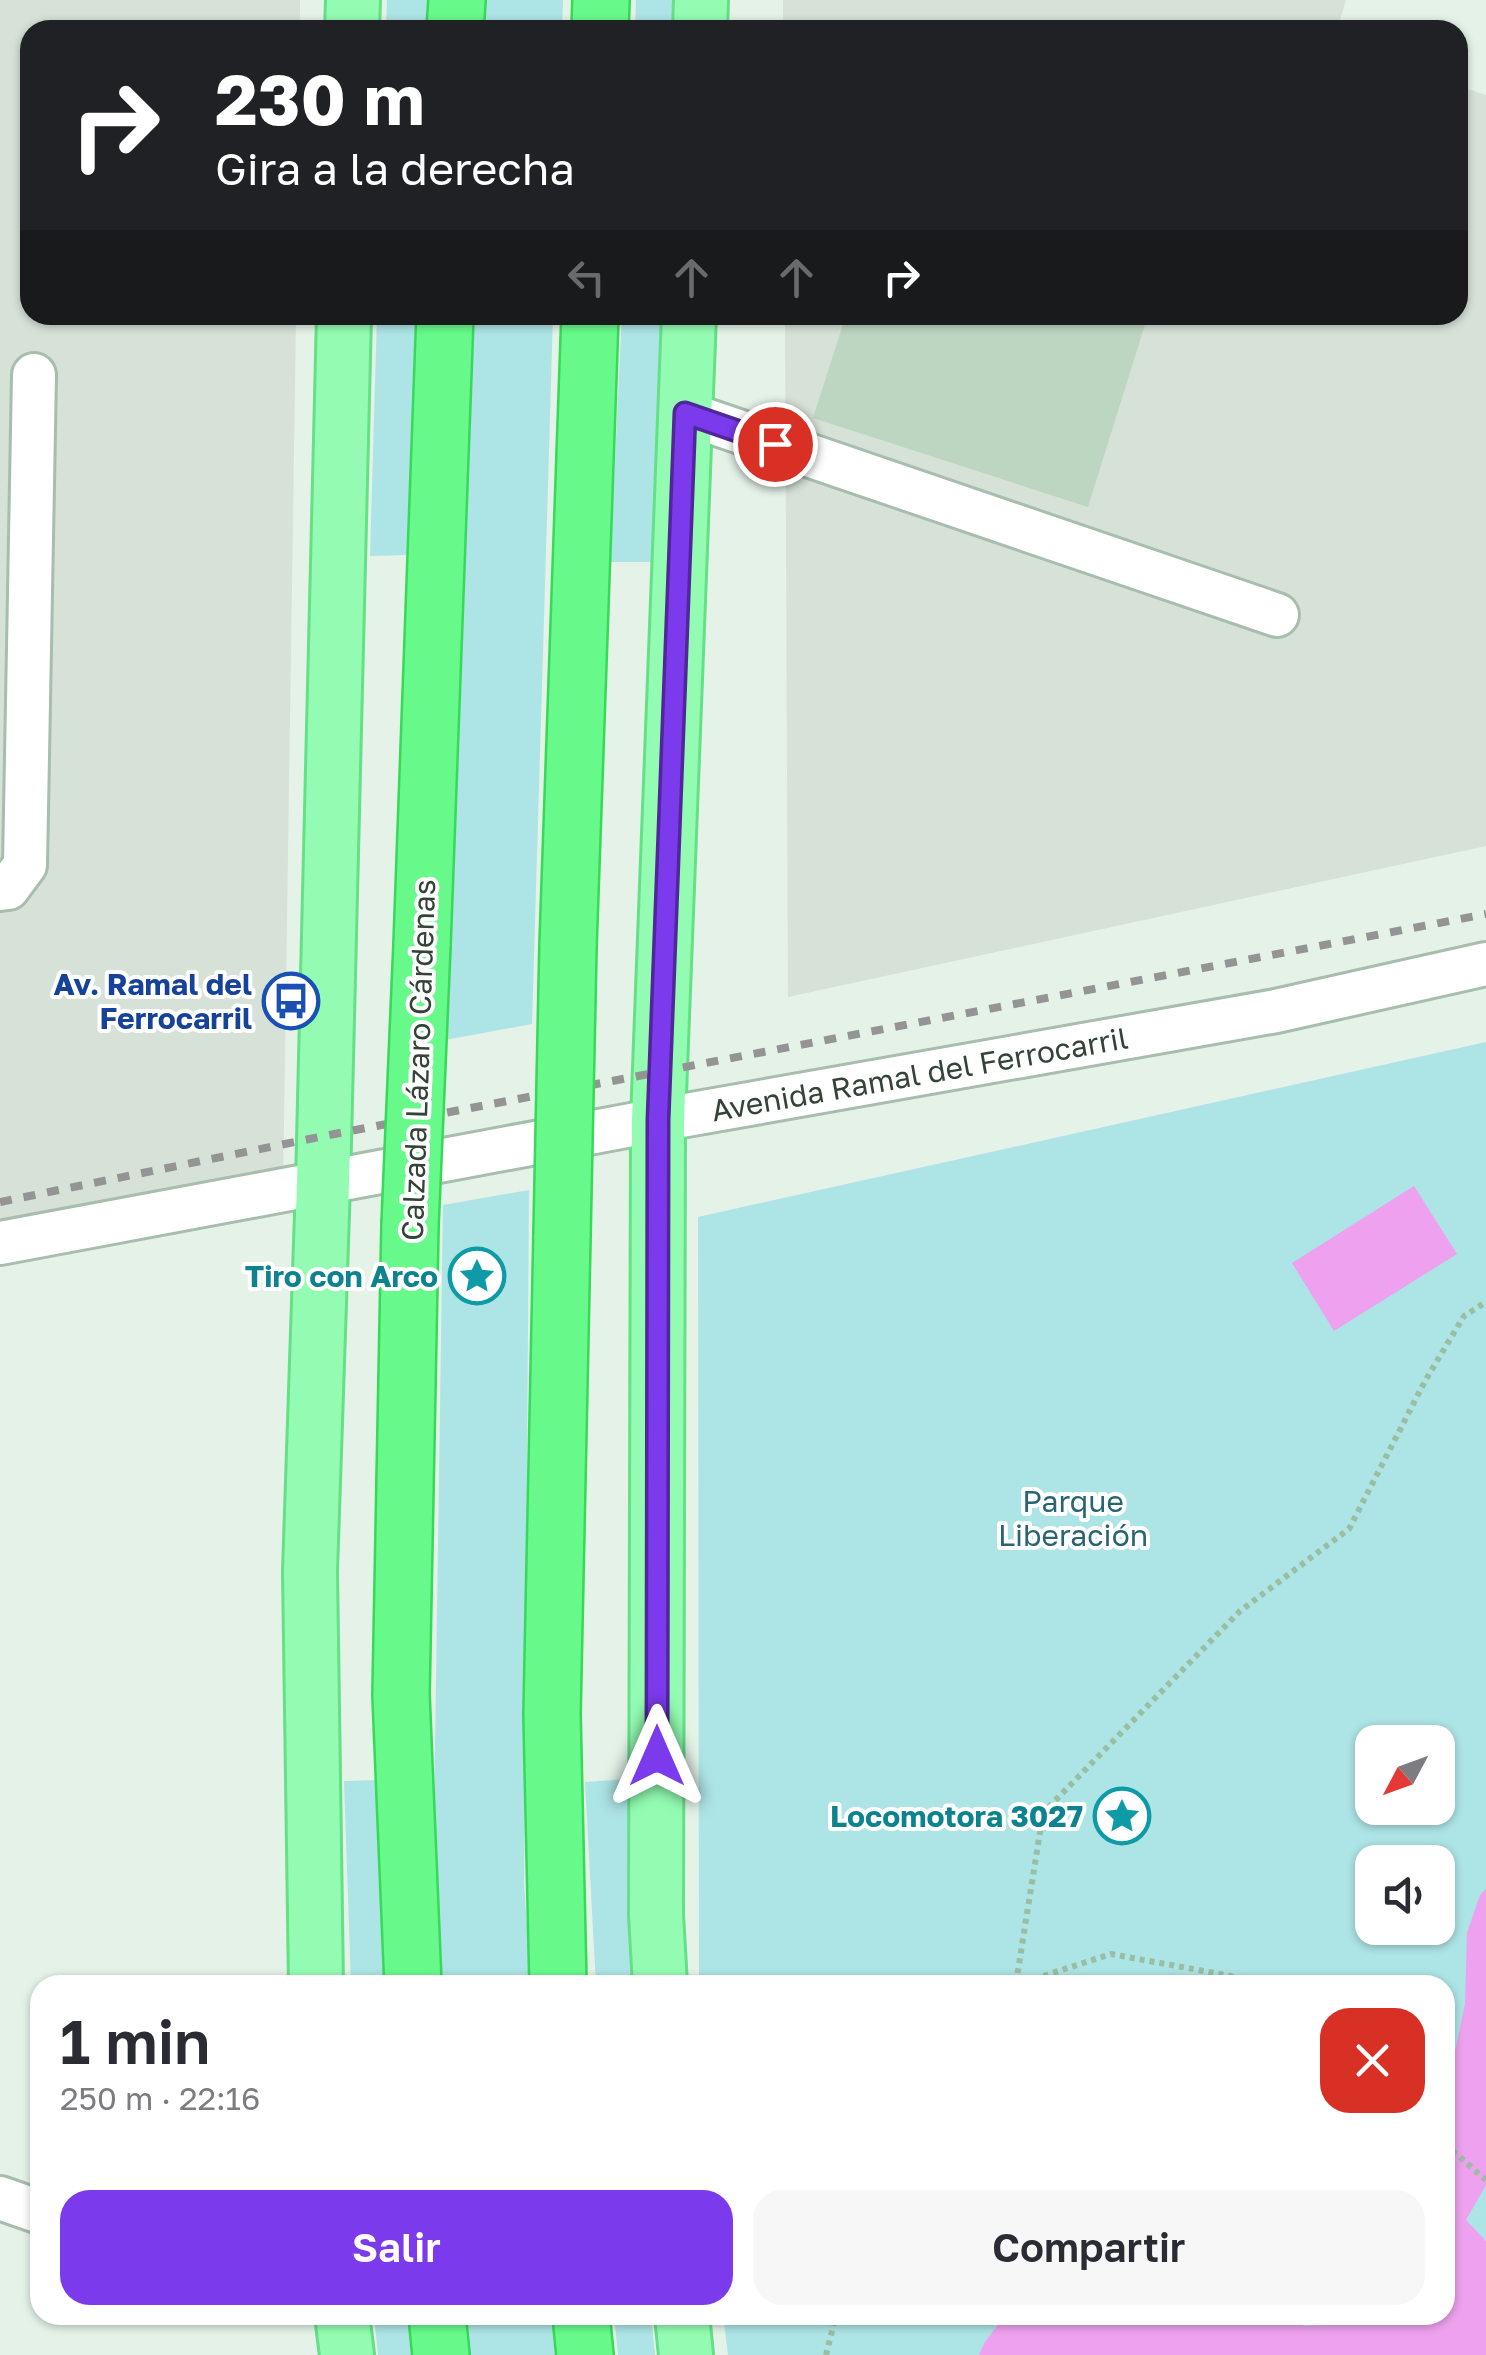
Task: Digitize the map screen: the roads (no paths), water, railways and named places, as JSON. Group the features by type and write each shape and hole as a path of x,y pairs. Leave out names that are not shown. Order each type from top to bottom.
{"highway":[{"name":"Calzada Lázaro Cárdenas","path":"413,1975 402,1695 410,1225 445,325"},
{"path":"558,1975 552,1714 568,946 590,325"},
{"path":"437,2325 441,2355"},
{"path":"583,2325 585,2355"}],"main road":[{"path":"316,1975 310,1571 344,325"},
{"path":"659,1975 656,1914 658,1120 689,325"},
{"path":"343,2325 347,2355"},
{"path":"683,2325 686,2355"}],"street":[{"path":"0,889 8,888 24,865 34,375"},
{"path":"685,413 1277,616"},
{"name":"Avenida Ramal del Ferrocarril","path":"0,1242 1276,1011 1486,964"},
{"path":"0,2198 30,2208"}],"railway":[{"path":"0,1202 324,1136 1486,914"}],"place":[{"name":"Av. Ramal del Ferrocarril","path":"291,1001"},
{"name":"Tiro con Arco","path":"477,1276"},
{"name":"Locomotora 3027","path":"1122,1816"}],"park label":[{"name":"Parque Liberación","path":"1073,1518"}]}
